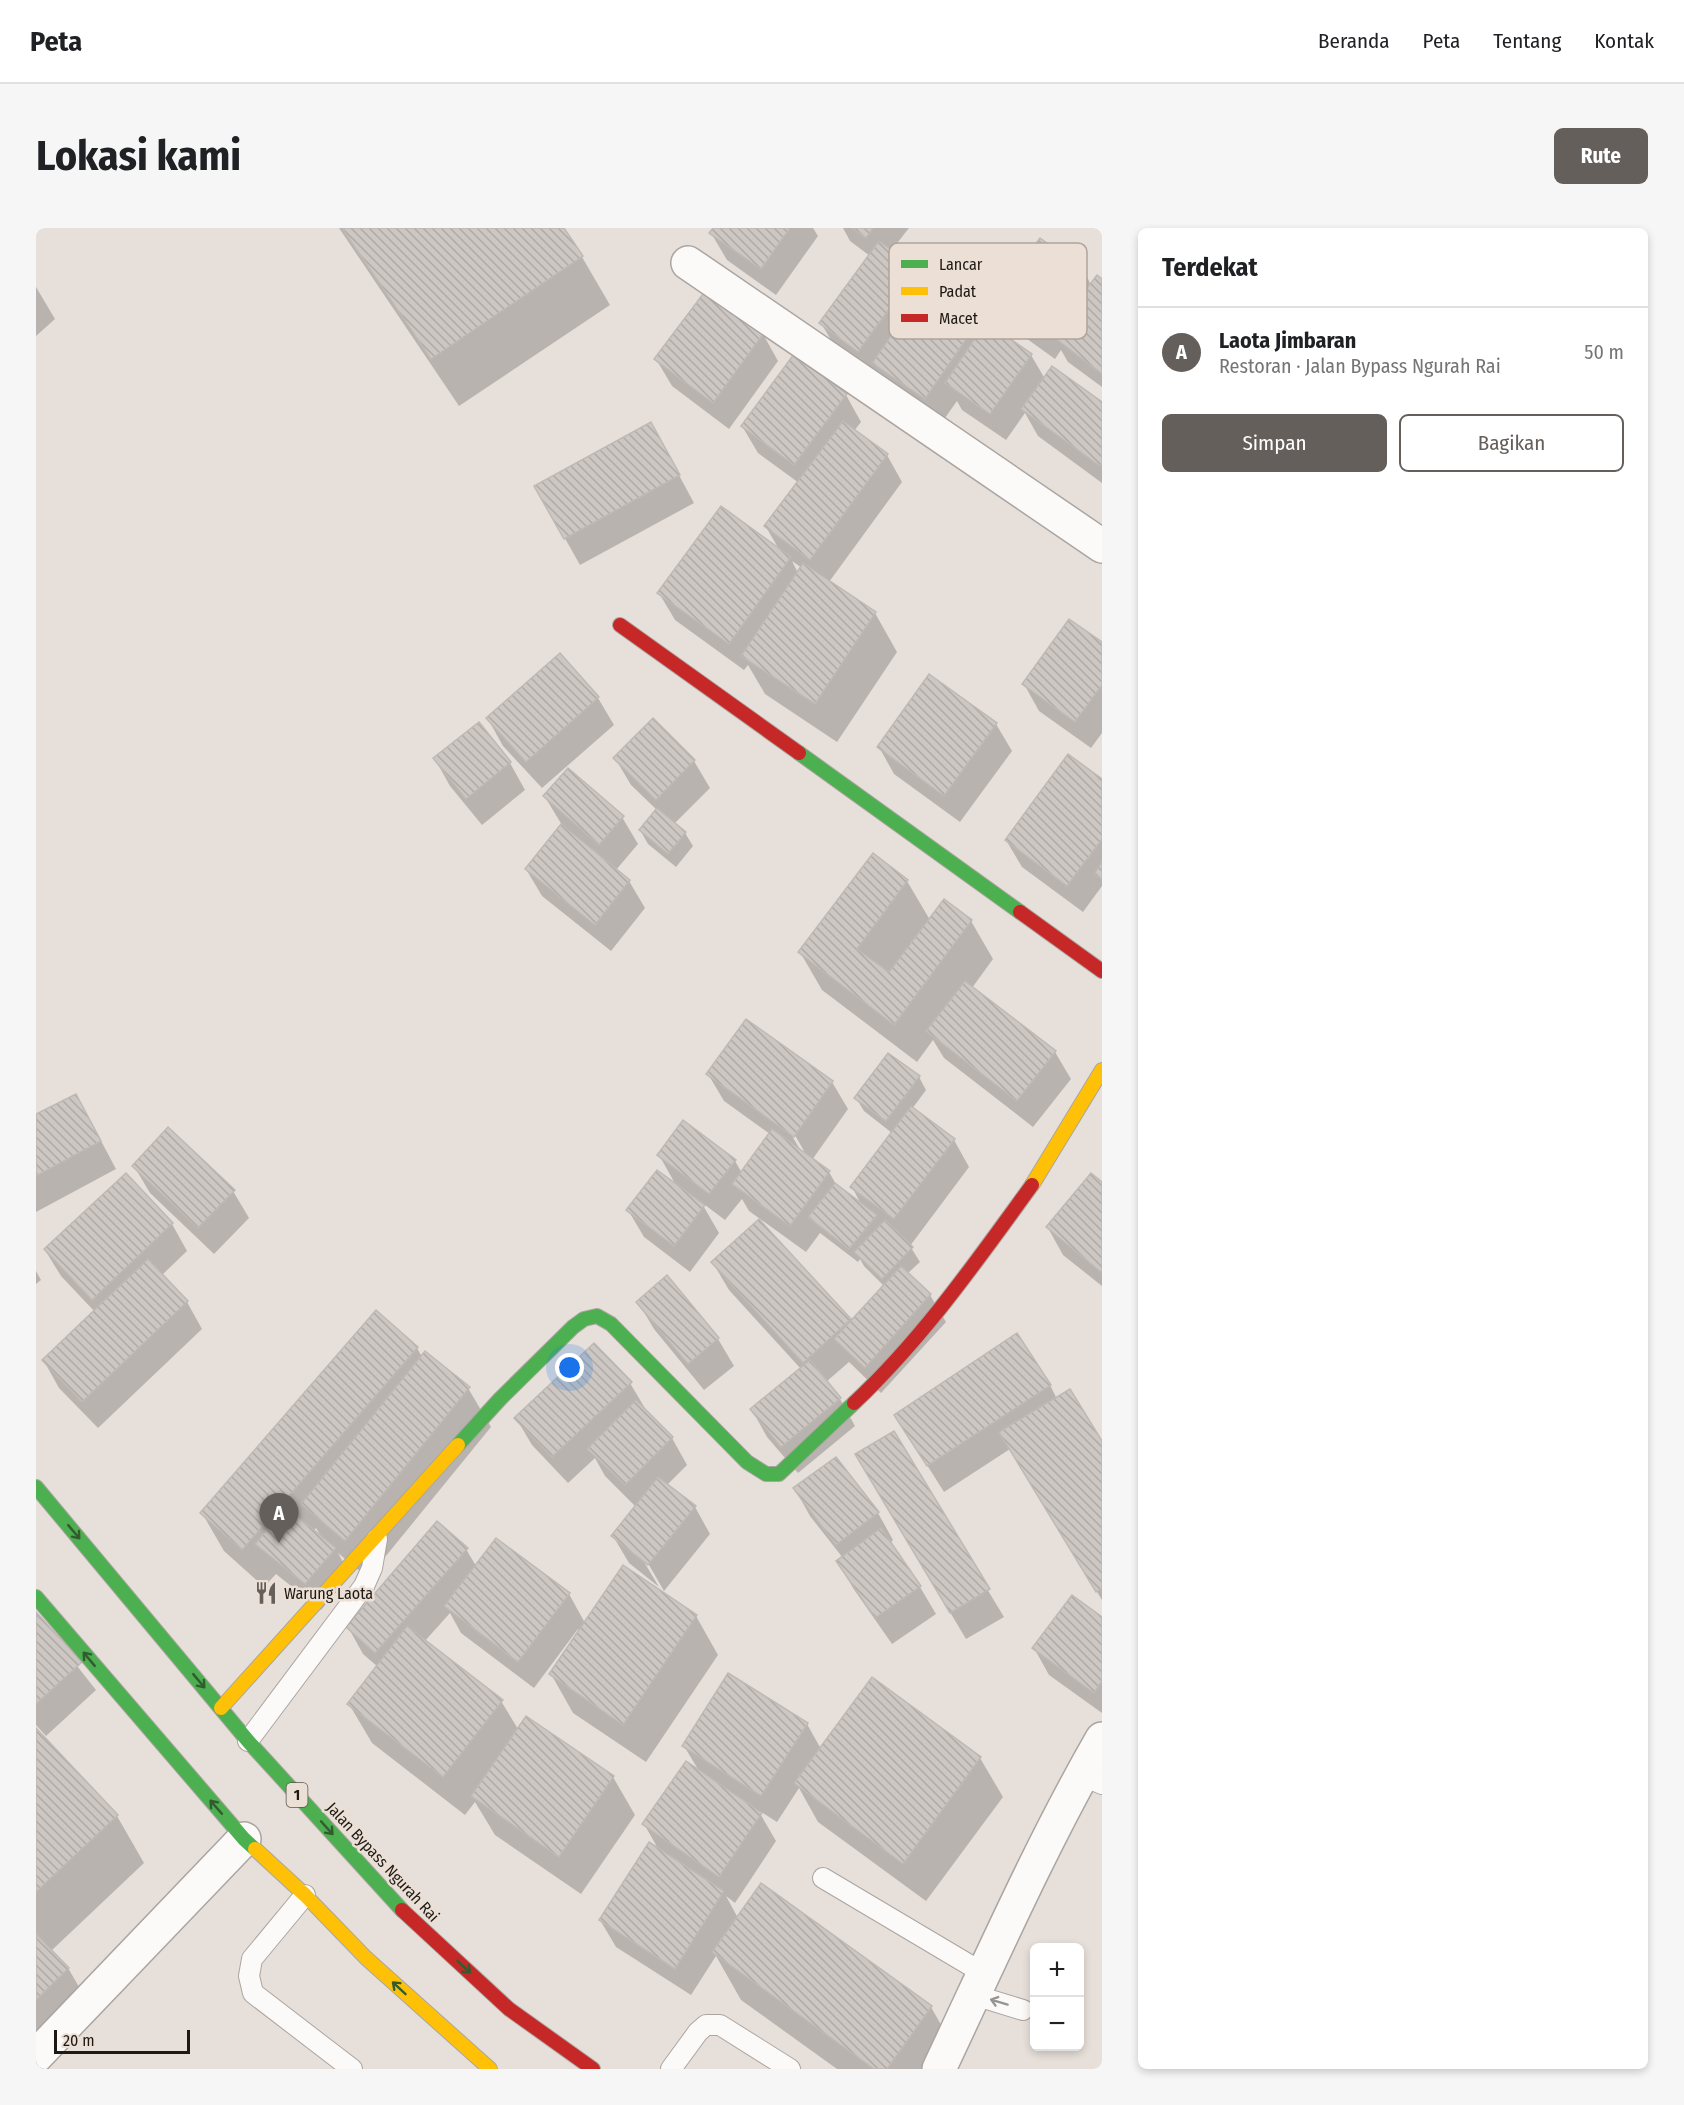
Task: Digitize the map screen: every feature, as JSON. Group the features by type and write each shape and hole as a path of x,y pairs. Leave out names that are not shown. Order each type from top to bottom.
{"main road":[{"path":"620,626 1102,971"},
{"path":"221,1708 500,1399 573,1328 591,1316 597,1316 611,1324 747,1462 768,1475 779,1474 873,1385 950,1298 1036,1179 1102,1070"},
{"name":"Jalan Bypass Ngurah Rai","path":"36,1487 248,1741 404,1912 509,2009 593,2069"},
{"path":"36,1596 244,1839 305,1895 366,1958 490,2069"}],"street":[{"path":"688,263 1102,546"},
{"path":"939,2069 979,1984 1092,1779 1102,1739"},
{"path":"36,2056 244,1839"}],"lane":[{"path":"248,1741 364,1586 372,1568 378,1534"},
{"path":"823,1878 979,1984 1023,2010"},
{"path":"305,1895 252,1959 249,1976 254,1993 352,2069"},
{"path":"671,2069 698,2031 706,2025 720,2025 790,2069"}],"building":[{"path":"342,228 564,228 583,256 431,359"},
{"path":"713,228 790,228 761,269 709,233"},
{"path":"852,228 873,228 866,238"},
{"path":"1040,238 1047,243 1036,243"},
{"path":"879,241 889,248 889,309 858,352 819,323"},
{"path":"1097,275 1102,279 1102,374 1056,339 1087,339 1087,288"},
{"path":"706,290 764,333 713,403 654,359"},
{"path":"889,338 966,339 925,399 872,363"},
{"path":"975,339 1010,339 1032,354 990,414 945,383"},
{"path":"794,354 847,394 794,465 741,426"},
{"path":"1052,366 1102,402 1102,463 1100,466 1021,409"},
{"path":"843,421 888,454 810,560 764,526"},
{"path":"651,422 680,475 564,539 534,486"},
{"path":"721,506 791,557 729,644 657,593"},
{"path":"803,563 876,612 815,704 741,656"},
{"path":"1069,619 1102,642 1102,685 1075,722 1022,684"},
{"path":"560,653 599,697 526,762 486,718"},
{"path":"929,674 997,723 944,796 877,747"},
{"path":"653,718 695,760 656,800 613,758"},
{"path":"479,722 511,762 466,799 433,758"},
{"path":"1068,754 1102,779 1102,839 1067,886 1005,840"},
{"path":"568,768 624,816 599,845 543,796"},
{"path":"657,808 686,832 668,854 639,830"},
{"path":"561,824 630,880 595,925 525,869"},
{"path":"873,853 908,880 857,949 889,972 944,899 972,920 894,1025 798,952"},
{"path":"1102,862 1102,879 1094,874"},
{"path":"965,981 1056,1051 1017,1101 926,1031"},
{"path":"746,1019 833,1081 794,1137 706,1074"},
{"path":"888,1053 920,1076 886,1121 854,1098"},
{"path":"76,1094 101,1141 36,1176 36,1114"},
{"path":"911,1106 955,1139 894,1219 850,1187"},
{"path":"683,1120 736,1160 709,1194 657,1155"},
{"path":"168,1127 235,1190 198,1228 132,1166"},
{"path":"772,1129 830,1171 790,1226 732,1184"},
{"path":"657,1170 705,1205 674,1246 626,1210"},
{"path":"126,1173 173,1223 92,1300 44,1249"},
{"path":"1091,1173 1102,1182 1102,1273 1046,1227"},
{"path":"835,1183 877,1215 849,1249 808,1217"},
{"path":"759,1219 851,1319 803,1363 711,1262"},
{"path":"885,1220 913,1247 882,1279 854,1252"},
{"path":"148,1259 188,1301 82,1402 42,1360"},
{"path":"901,1266 931,1294 865,1368 834,1339"},
{"path":"667,1275 719,1338 688,1364 636,1302"},
{"path":"376,1310 418,1347 242,1550 200,1513"},
{"path":"1017,1333 1051,1385 927,1466 894,1415"},
{"path":"594,1343 632,1382 552,1457 514,1418"},
{"path":"425,1351 470,1387 345,1541 301,1504"},
{"path":"810,1360 841,1398 781,1447 750,1409"},
{"path":"1070,1389 1102,1441 1102,1588 1096,1592 999,1432"},
{"path":"636,1400 673,1437 625,1485 587,1449"},
{"path":"894,1431 990,1589 950,1613 855,1454"},
{"path":"836,1457 879,1512 836,1545 793,1488"},
{"path":"658,1477 696,1506 648,1565 611,1536"},
{"path":"286,1507 336,1548 305,1584 255,1544"},
{"path":"437,1521 468,1548 375,1653 346,1627"},
{"path":"881,1528 921,1586 875,1618 836,1561"},
{"path":"496,1538 570,1593 518,1662 444,1606"},
{"path":"623,1565 697,1615 623,1725 549,1674"},
{"path":"1072,1595 1102,1617 1102,1681 1094,1693 1032,1648"},
{"path":"36,1612 82,1662 36,1704"},
{"path":"407,1626 503,1700 443,1777 347,1704"},
{"path":"728,1673 808,1723 761,1796 682,1746"},
{"path":"872,1677 981,1757 903,1864 794,1783"},
{"path":"526,1716 614,1776 559,1857 471,1796"},
{"path":"36,1728 118,1815 36,1892"},
{"path":"686,1761 762,1813 719,1877 642,1824"},
{"path":"649,1842 724,1891 675,1969 599,1920"},
{"path":"761,1883 932,2006 887,2069 874,2069 712,1952"},
{"path":"36,1934 69,1968 36,2000"}],"traffic: fast":[{"path":"799,753 1020,912"},
{"path":"458,1445 500,1399 573,1327 584,1319 597,1316 611,1324 747,1462 766,1474 779,1474 854,1403"},
{"path":"36,1487 248,1741 402,1910"},
{"path":"36,1597 255,1849"}],"traffic: slow":[{"path":"1032,1185 1102,1070"},
{"path":"221,1708 458,1445"},
{"path":"255,1849 305,1895 366,1958 490,2069"}],"traffic: jam":[{"path":"620,625 799,753"},
{"path":"1020,912 1102,971"},
{"path":"854,1403 926,1326 1032,1185"},
{"path":"402,1910 509,2009 593,2069"}],"place":[{"name":"Laota Jimbaran","path":"279,1543"},
{"name":"Warung Laota","path":"266,1593"}]}
